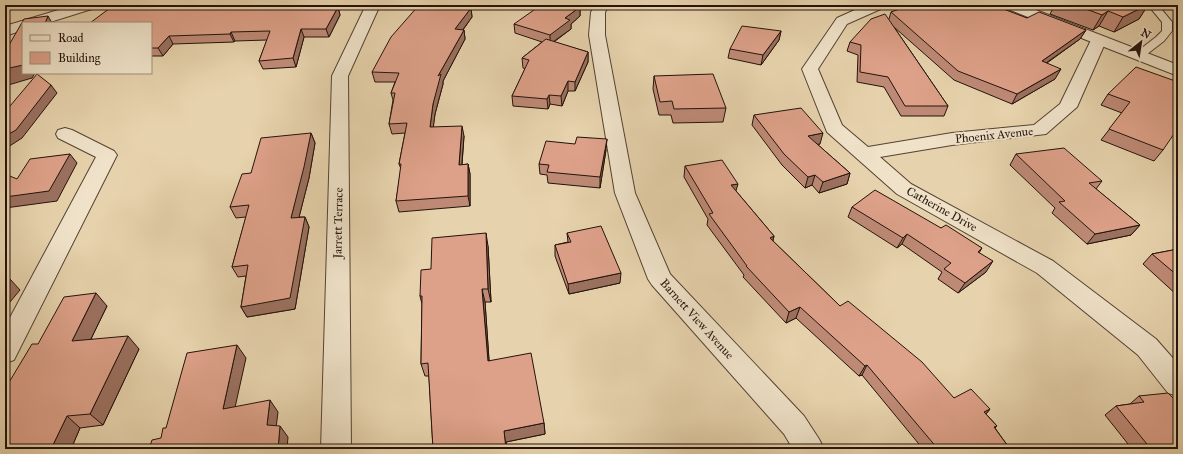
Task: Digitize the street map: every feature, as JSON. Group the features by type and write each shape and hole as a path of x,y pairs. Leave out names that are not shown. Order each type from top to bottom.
{"street":[{"path":"34,22 90,5"},
{"name":"Jarrett Terrace","path":"336,449 340,76 372,5"},
{"name":"Barnett View Avenue","path":"603,5 598,12 598,35 607,96 625,193 660,280 794,425 809,449"},
{"path":"1011,5 1098,41 1178,71"},
{"name":"Catherine Drive","path":"872,6 842,21 810,69 834,128 904,189 1045,267 1147,347 1178,384"},
{"path":"5,31 22,25"},
{"name":"Phoenix Avenue","path":"864,154 952,139 1038,130 1068,107 1098,41"},
{"path":"5,352 107,155 65,134"}],"lane":[{"path":"1138,56 1160,39 1167,31 1167,22 1153,5"}],"building":[{"path":"114,5 330,5 330,7 338,7 326,29 301,29 293,58 259,61 270,31 169,36 158,48 152,48 152,22 91,22"},
{"path":"419,5 445,5 471,8 455,29 464,30 438,76 441,74 433,104 430,127 462,126 459,165 468,164 468,196 396,201 401,164 399,164 407,123 389,124 395,93 391,93 399,73 372,72 391,37"},
{"path":"541,5 574,5 580,7 565,18 570,20 550,35 514,24"},
{"path":"911,5 965,5 971,7 974,5 993,5 1027,18 1039,12 1086,30 1042,61 1061,69 1017,94 958,71 891,12"},
{"path":"1075,5 1147,5 1123,17 1108,11 1102,15"},
{"path":"885,14 948,106 905,106 888,77 860,72 861,45 850,42 871,19"},
{"path":"48,16 45,22 22,22 24,19"},
{"path":"22,22 22,65 5,69 5,52"},
{"path":"742,26 781,31 763,55 730,49"},
{"path":"546,39 588,52 575,82 568,81 561,96 549,95 547,99 512,96 529,60 522,58"},
{"path":"1136,67 1178,82 1178,128 1163,150 1109,129 1130,102 1108,94"},
{"path":"37,74 51,85 16,130 5,136 5,112"},
{"path":"713,74 726,108 674,109 672,101 660,102 654,76"},
{"path":"801,108 823,133 808,136 850,173 823,182 815,175 808,177 784,154 754,115"},
{"path":"311,133 291,218 305,217 290,298 241,307 248,265 232,267 249,205 230,207 242,174 251,173 261,138"},
{"path":"577,137 607,139 600,177 547,172 549,165 539,164 546,141 575,144"},
{"path":"1064,148 1102,181 1089,183 1140,225 1095,234 1059,202 1065,201 1016,154"},
{"path":"70,154 49,191 5,197 5,174 17,179 30,159"},
{"path":"722,160 738,184 731,185 774,236 770,238 840,306 848,301 922,362 954,398 971,389 990,409 984,412 997,426 994,427 1010,449 938,449 867,365 865,366 800,307 789,312 746,266 709,214 713,213 685,166"},
{"path":"875,190 941,228 946,225 982,248 978,252 993,261 965,283 944,269 951,263 907,234 903,238 852,207"},
{"path":"601,226 621,273 568,284 555,245 571,242 567,233"},
{"path":"486,233 488,289 482,289 488,361 531,353 544,423 504,431 506,449 433,449 428,363 421,364 421,270 431,269 432,238"},
{"path":"1178,249 1178,276 1152,254"},
{"path":"5,279 10,279 5,285"},
{"path":"96,293 72,341 128,336 90,414 67,416 51,449 5,449 5,389 32,344 38,344 64,297"},
{"path":"237,345 223,409 270,400 267,425 280,426 278,449 149,449 152,440 161,438 163,428 166,428 187,353"},
{"path":"1168,393 1178,403 1178,449 1151,449 1116,406 1144,402 1139,396"}]}
